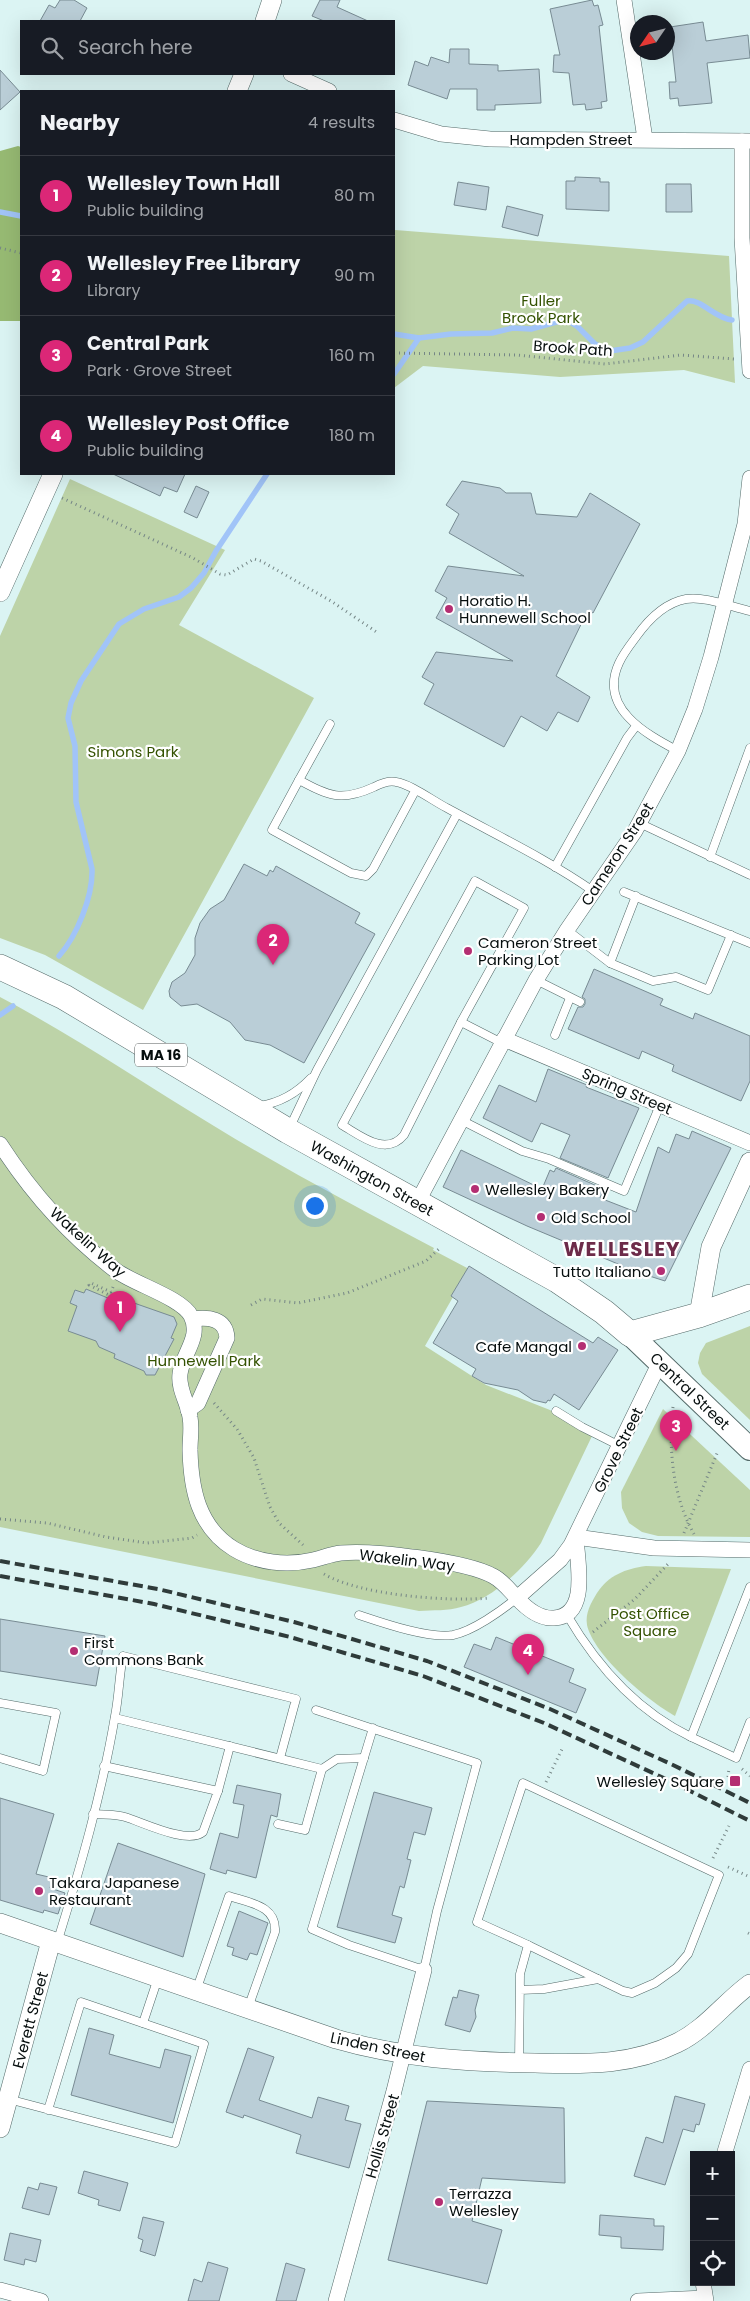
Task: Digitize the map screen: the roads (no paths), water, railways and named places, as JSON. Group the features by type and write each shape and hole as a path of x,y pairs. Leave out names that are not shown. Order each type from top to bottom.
{"main road":[{"name":"Washington Street","path":"0,968 64,998 288,1132 557,1280 598,1308 630,1334"},
{"path":"630,1334 750,1297"},
{"name":"Central Street","path":"630,1334 750,1449"}],"street":[{"path":"264,20 272,0"},
{"path":"624,0 645,139"},
{"path":"237,90 244,75"},
{"path":"293,75 327,90"},
{"name":"Hampden Street","path":"395,120 427,132 473,138 746,141"},
{"path":"746,141 742,231 750,371"},
{"name":"Cameron Street","path":"417,1203 536,980 567,930 639,824 678,751 703,686 745,524 750,478"},
{"path":"0,592 50,482"},
{"name":"Spring Street","path":"503,1041 750,1143"},
{"name":"Wakelin Way","path":"0,1144 31,1188 85,1244 115,1270 132,1281 184,1306 193,1319 192,1343 180,1374 180,1385 188,1410 194,1492 199,1509 210,1527 230,1546 245,1555 261,1560 299,1563 347,1553 424,1559 490,1574 517,1598"},
{"path":"699,1314 711,1247 750,1162"},
{"path":"188,1410 198,1403 226,1343 227,1332 221,1323 211,1318 193,1319"},
{"name":"Grove Street","path":"517,1598 560,1560 576,1537 660,1362"},
{"path":"576,1537 654,1548 750,1550"},
{"name":"Grove Street","path":"568,1615 574,1607 579,1591 576,1537"},
{"path":"517,1598 528,1608 546,1618 568,1615"},
{"name":"Linden Street","path":"0,1923 247,2010 336,2039 403,2055 452,2060 519,2063 608,2063 649,2055 693,2034 750,1984"},
{"name":"Everett Street","path":"0,2128 5,2104 54,1942"},
{"name":"Hollis Street","path":"336,2301 403,2055 424,1970"},
{"path":"725,2151 750,2069"},
{"path":"638,2301 705,2300 703,2286"},
{"path":"0,2290 34,2300"}],"lane":[{"path":"678,751 636,726 620,704 615,679 619,663 642,628 656,613 681,601 698,600 750,611"},
{"path":"330,724 272,830 351,873 362,876 370,874 415,791"},
{"path":"556,867 627,738 636,726"},
{"path":"710,857 750,748"},
{"path":"299,780 336,796 352,796 390,782 396,782 556,867 593,891"},
{"path":"288,1132 317,1070 458,814"},
{"path":"639,824 750,875"},
{"path":"474,882 524,908 461,1022 400,1140 390,1145 382,1146 342,1125 474,882"},
{"path":"624,892 750,942"},
{"path":"610,963 636,896"},
{"path":"567,930 610,963 653,981 676,977 708,990 731,935"},
{"path":"536,980 580,1002"},
{"path":"555,1035 570,998"},
{"path":"461,1022 503,1041"},
{"path":"246,1106 270,1104 282,1100 300,1088 317,1070"},
{"path":"461,1120 522,1151 549,1159 624,1191 660,1105"},
{"path":"556,1411 582,1427 620,1446"},
{"path":"690,1737 750,1587"},
{"path":"359,1615 396,1627 448,1636 467,1630 517,1598"},
{"path":"568,1615 588,1648 611,1676 658,1719 690,1737 736,1758 750,1722"},
{"path":"54,1942 81,1864 115,1718 123,1656 296,1699 280,1758"},
{"path":"0,1702 56,1713 43,1771 0,1758"},
{"path":"316,1710 373,1728 476,1763 437,1911 424,1970 349,1945 312,1929 373,1728"},
{"path":"115,1718 322,1768 337,1760 364,1758"},
{"path":"93,1814 123,1817 175,1834 196,1836 203,1832 218,1791 230,1746"},
{"path":"104,1766 218,1791"},
{"path":"278,1824 305,1830 322,1768"},
{"path":"523,1783 719,1875 691,1947 680,1964 655,1983 637,1992 623,1991 528,1945 477,1922 523,1783"},
{"path":"196,1992 229,1896 260,1906 271,1914 275,1925 275,1932 247,2010"},
{"path":"519,2063 521,1966 528,1945"},
{"path":"143,2023 158,1978"},
{"path":"520,1990 544,1989 598,1979"},
{"path":"5,2104 48,2110 175,2143 204,2044 81,2002 48,2110"}],"waterway":[{"path":"0,212 20,216"},
{"path":"395,334 419,338 451,334 492,333 513,328 531,329 560,321 570,322 578,327 595,344 610,351 630,348 643,342 687,301 698,303 719,316 732,320"},
{"path":"395,373 419,338"},
{"path":"59,956 78,927 87,903 92,880 92,869 76,802 75,746 68,718 71,703 81,681 119,624 144,609 179,597 191,588 204,573 216,551 266,475"},
{"path":"0,1015 13,1006"}],"railway":[{"path":"0,1561 158,1589 294,1622 427,1661 550,1709 673,1765 750,1803"},
{"path":"0,1576 154,1604 290,1637 423,1676 544,1723 666,1779 750,1821"}],"place":[{"name":"Horatio H. Hunnewell School","path":"449,609"},
{"name":"Cameron Street Parking Lot","path":"468,951"},
{"name":"Wellesley Free Library","path":"273,965"},
{"name":"Wellesley Bakery","path":"475,1189"},
{"name":"Old School","path":"541,1217"},
{"name":"Tutto Italiano","path":"661,1271"},
{"name":"Wellesley Town Hall","path":"120,1332"},
{"name":"Cafe Mangal","path":"582,1346"},
{"name":"Central Park","path":"676,1451"},
{"name":"First Commons Bank","path":"74,1651"},
{"name":"Wellesley Post Office","path":"528,1675"},
{"name":"Wellesley Square","path":"735,1781"},
{"name":"Takara Japanese Restaurant","path":"39,1891"},
{"name":"Terrazza Wellesley","path":"439,2202"}],"district":[{"name":"WELLESLEY","path":"622,1249"}],"park label":[{"name":"Fuller Brook Park","path":"541,308"},
{"name":"Simons Park","path":"133,751"},
{"name":"Hunnewell Park","path":"204,1360"},
{"name":"Post Office Square","path":"650,1622"}]}
